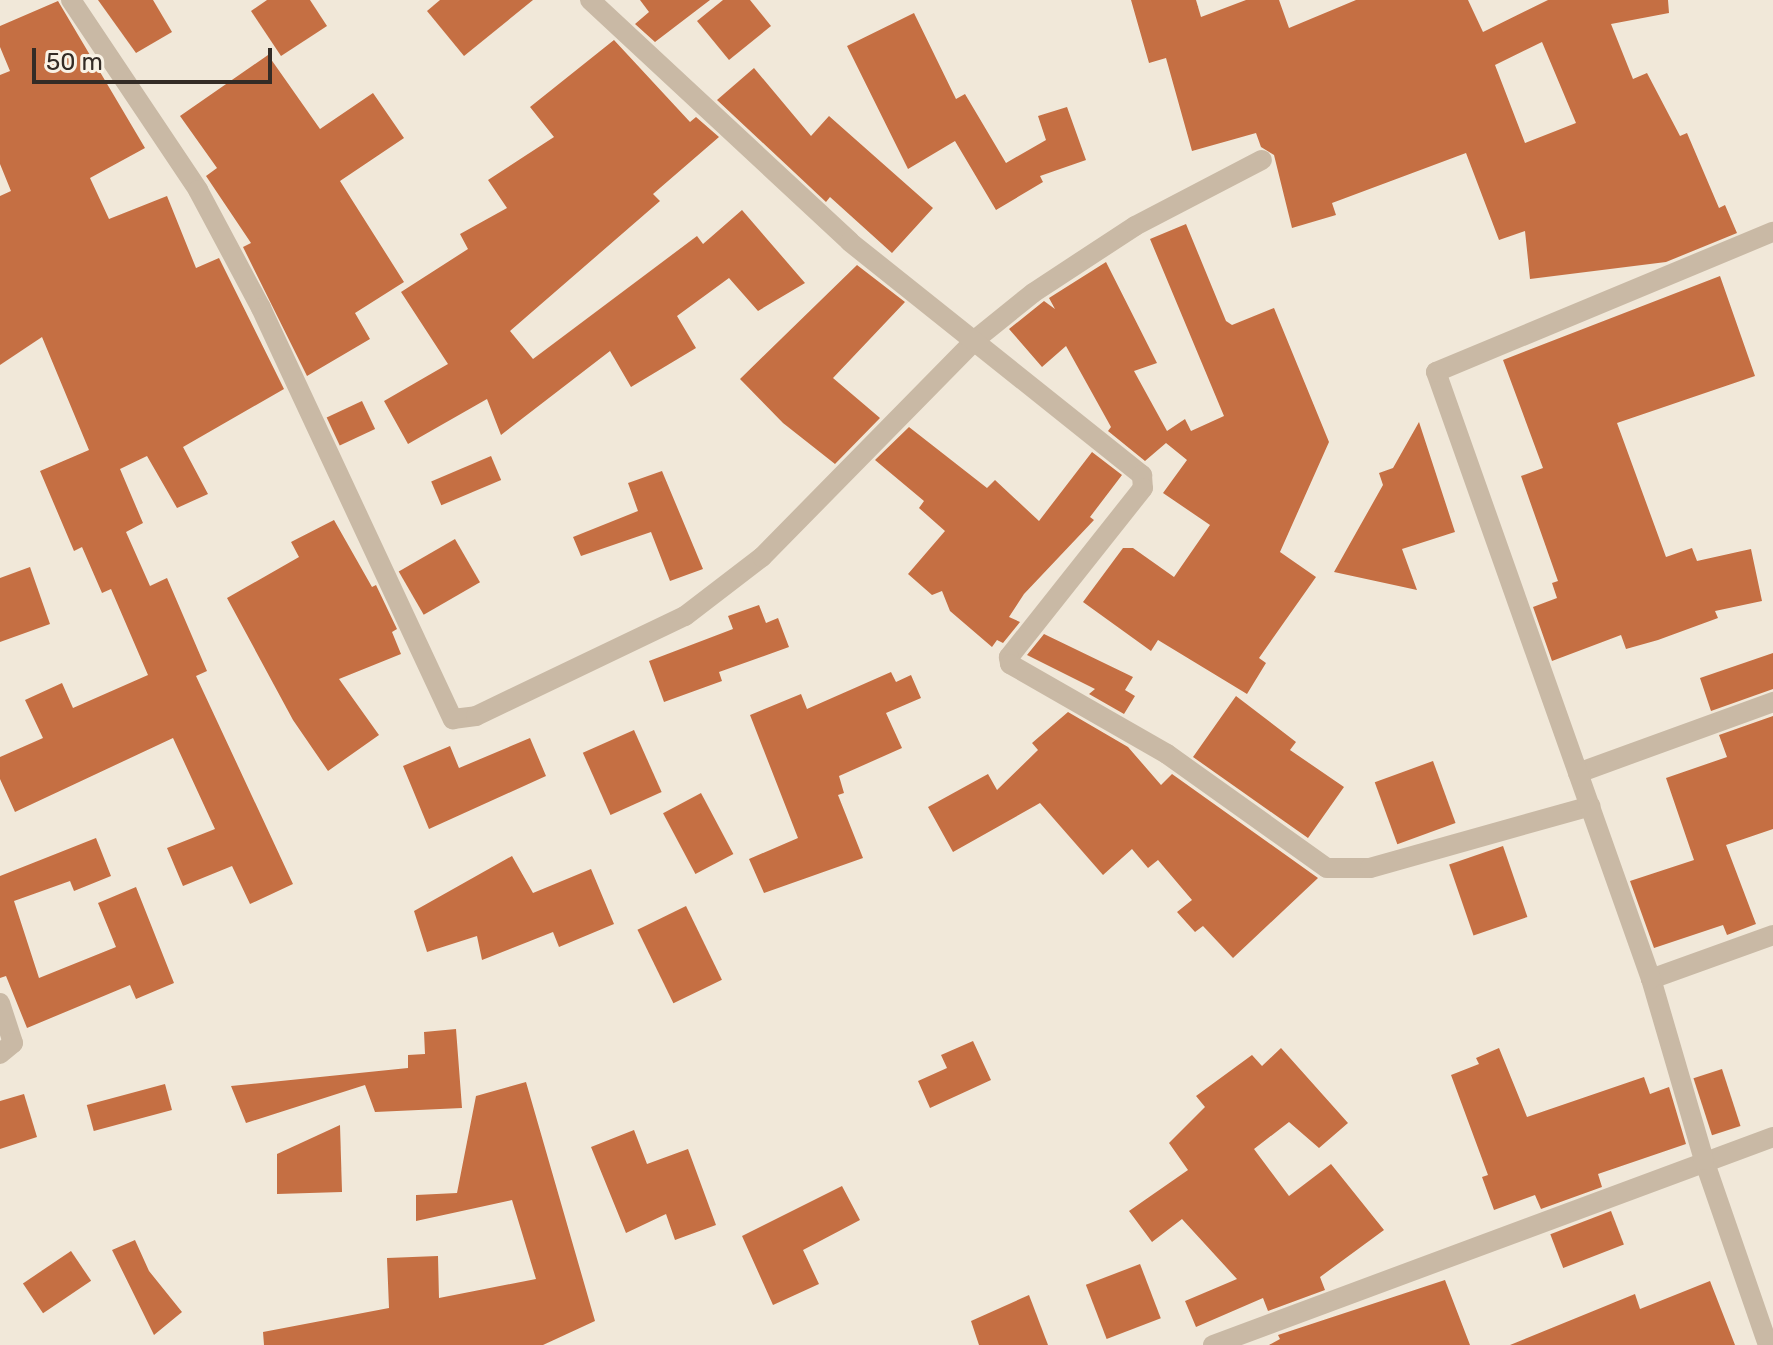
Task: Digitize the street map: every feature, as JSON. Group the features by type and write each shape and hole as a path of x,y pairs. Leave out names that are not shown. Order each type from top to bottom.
{"street":[{"path":"71,0 198,190 261,308 453,719 476,716 685,616 762,557 976,339 1033,293 1135,226 1262,160"},
{"path":"590,0 850,242 976,339 1142,475 1143,488 1009,657 1010,664 1167,754 1327,868 1370,868 1590,806"},
{"path":"1768,1345 1704,1160 1651,979 1436,372 1773,232"},
{"path":"1578,773 1773,702"},
{"path":"1651,979 1773,935"},
{"path":"0,1003 13,1043 0,1054"},
{"path":"1213,1345 1704,1160 1773,1137"}],"building":[{"path":"98,0 153,0 172,32 136,53"},
{"path":"267,0 310,0 327,26 281,56 251,11"},
{"path":"440,0 533,0 464,56 427,11"},
{"path":"640,0 710,0 655,42 635,24 649,12"},
{"path":"723,0 750,0 771,26 729,60 697,21"},
{"path":"1131,0 1196,0 1201,17 1246,0 1279,0 1289,28 1356,0 1468,0 1483,32 1548,0 1668,0 1669,13 1611,24 1633,79 1647,73 1680,136 1687,133 1719,208 1725,205 1737,233 1666,262 1530,279 1525,231 1499,240 1466,153 1332,203 1336,215 1292,228 1274,155 1261,147 1256,133 1192,151 1166,58 1149,63","holes":["1542,42 1576,123 1525,143 1495,65"]},
{"path":"58,1 145,148 90,178 109,219 167,196 196,268 219,258 284,389 183,447 208,494 177,508 147,456 120,469 143,523 126,532 150,586 167,578 207,671 196,676 293,884 250,904 232,866 183,886 167,848 215,829 173,738 15,812 0,779 0,757 43,738 25,700 62,683 73,708 148,675 111,589 102,593 82,547 74,551 40,471 89,450 42,337 0,365 0,196 11,191 0,164 0,75 10,71 0,47 0,26"},
{"path":"914,13 956,99 965,94 1006,163 1046,140 1038,116 1067,107 1086,160 1040,176 1043,182 996,210 955,141 908,169 847,46"},
{"path":"614,40 690,122 696,117 719,137 653,194 660,201 510,331 533,359 697,236 703,244 742,210 805,283 758,311 729,278 677,316 696,348 631,387 610,351 501,435 487,399 408,444 384,401 448,364 401,292 468,249 460,234 507,208 488,180 554,137 530,107"},
{"path":"268,55 320,129 373,93 404,138 340,181 404,282 355,313 370,339 307,376 243,247 251,243 206,176 217,168 180,116"},
{"path":"754,68 811,136 829,116 933,208 892,253 830,197 826,202 717,100"},
{"path":"1186,224 1226,321 1232,325 1274,308 1329,442 1280,552 1316,577 1259,658 1266,663 1247,694 1158,640 1151,651 1083,602 1123,548 1133,548 1174,577 1210,525 1163,493 1187,460 1166,443 1145,461 1108,431 1111,427 1066,346 1042,367 1009,329 1044,301 1055,309 1049,298 1106,262 1157,363 1134,371 1167,431 1185,419 1191,431 1224,416 1150,239"},
{"path":"857,265 905,302 833,378 880,418 835,464 783,423 740,379"},
{"path":"1720,276 1755,376 1617,423 1666,557 1692,548 1697,561 1751,549 1762,601 1715,611 1718,618 1658,640 1626,649 1621,635 1552,661 1533,607 1557,598 1552,583 1558,581 1521,476 1543,468 1503,360"},
{"path":"362,401 375,429 340,446 327,417"},
{"path":"1419,422 1455,532 1402,549 1417,590 1334,572 1383,485 1379,473 1393,468"},
{"path":"909,427 987,488 995,480 1039,521 1092,452 1122,475 1090,517 1094,520 1024,594 1009,617 1020,622 1003,643 997,640 992,647 950,611 942,591 932,595 908,574 945,531 919,508 924,501 875,460"},
{"path":"491,456 501,480 441,505 431,481"},
{"path":"662,471 703,569 670,581 651,532 581,556 573,537 638,511 628,483"},
{"path":"334,520 372,587 376,585 397,629 392,632 401,654 339,679 379,735 328,771 293,720 227,598 299,557 291,542"},
{"path":"455,539 480,582 424,615 399,572"},
{"path":"30,567 50,624 0,642 0,578"},
{"path":"759,605 766,623 778,618 789,647 719,672 722,681 664,702 649,661 733,629 728,616"},
{"path":"1044,634 1133,677 1125,690 1135,696 1124,714 1089,694 1095,689 1027,655"},
{"path":"1773,653 1773,689 1711,711 1700,678"},
{"path":"891,672 896,682 911,675 921,698 886,713 902,748 839,776 844,793 838,795 863,858 764,893 749,859 798,838 750,715 801,694 807,709"},
{"path":"1236,696 1296,742 1290,750 1344,787 1308,838 1193,757"},
{"path":"1068,712 1128,747 1161,785 1172,774 1318,878 1233,958 1203,926 1195,932 1177,912 1192,900 1158,860 1148,868 1132,849 1103,875 1040,803 953,852 928,807 988,774 997,790 1038,750 1032,743"},
{"path":"1773,716 1773,829 1726,845 1756,924 1727,935 1723,925 1654,948 1630,881 1694,860 1666,778 1727,757 1719,735"},
{"path":"634,730 662,792 610,815 583,753"},
{"path":"530,738 546,776 429,829 403,766 450,746 459,768"},
{"path":"1433,761 1456,823 1397,844 1375,782"},
{"path":"701,793 733,854 695,874 663,813"},
{"path":"96,838 111,876 74,891 70,881 14,901 39,978 116,947 98,903 136,887 174,983 136,999 130,985 27,1028 6,976 0,978 0,876"},
{"path":"1503,846 1527,917 1474,935 1449,865"},
{"path":"512,856 533,893 591,869 614,924 559,947 553,932 482,960 477,936 427,952 414,911"},
{"path":"686,906 722,980 673,1003 637,930"},
{"path":"456,1029 462,1108 375,1112 365,1085 246,1123 231,1086 408,1068 408,1055 425,1054 424,1032"},
{"path":"973,1041 991,1080 930,1108 918,1081 947,1068 941,1055"},
{"path":"1281,1048 1348,1123 1319,1148 1289,1122 1254,1149 1289,1196 1331,1164 1384,1230 1320,1277 1325,1290 1268,1311 1263,1298 1196,1327 1185,1301 1237,1279 1182,1219 1152,1242 1129,1211 1188,1170 1169,1143 1205,1107 1196,1096 1252,1055 1262,1066"},
{"path":"1499,1048 1527,1117 1644,1077 1650,1094 1669,1087 1686,1144 1598,1174 1602,1187 1541,1209 1535,1195 1494,1210 1482,1177 1488,1175 1451,1075 1479,1064 1476,1058"},
{"path":"1722,1069 1741,1126 1712,1135 1693,1078"},
{"path":"526,1082 595,1321 543,1345 264,1345 263,1332 389,1308 387,1258 438,1256 439,1298 536,1279 512,1200 416,1221 416,1195 457,1193 476,1096"},
{"path":"165,1084 172,1110 94,1131 87,1105"},
{"path":"24,1094 37,1137 0,1149 0,1101"},
{"path":"340,1125 342,1192 277,1194 277,1154"},
{"path":"634,1130 647,1164 688,1149 716,1225 675,1240 666,1214 626,1233 591,1147"},
{"path":"842,1186 860,1220 803,1250 819,1284 773,1305 742,1236"},
{"path":"1611,1211 1624,1245 1563,1268 1550,1234"},
{"path":"135,1240 149,1271 182,1312 154,1335 112,1250"},
{"path":"71,1251 91,1281 43,1313 23,1283"},
{"path":"1140,1264 1161,1318 1107,1339 1086,1285"},
{"path":"1445,1280 1470,1345 1269,1345 1280,1339 1278,1335"},
{"path":"1710,1281 1735,1345 1510,1345 1635,1294 1640,1309"},
{"path":"1029,1295 1048,1345 979,1345 971,1321"}]}
